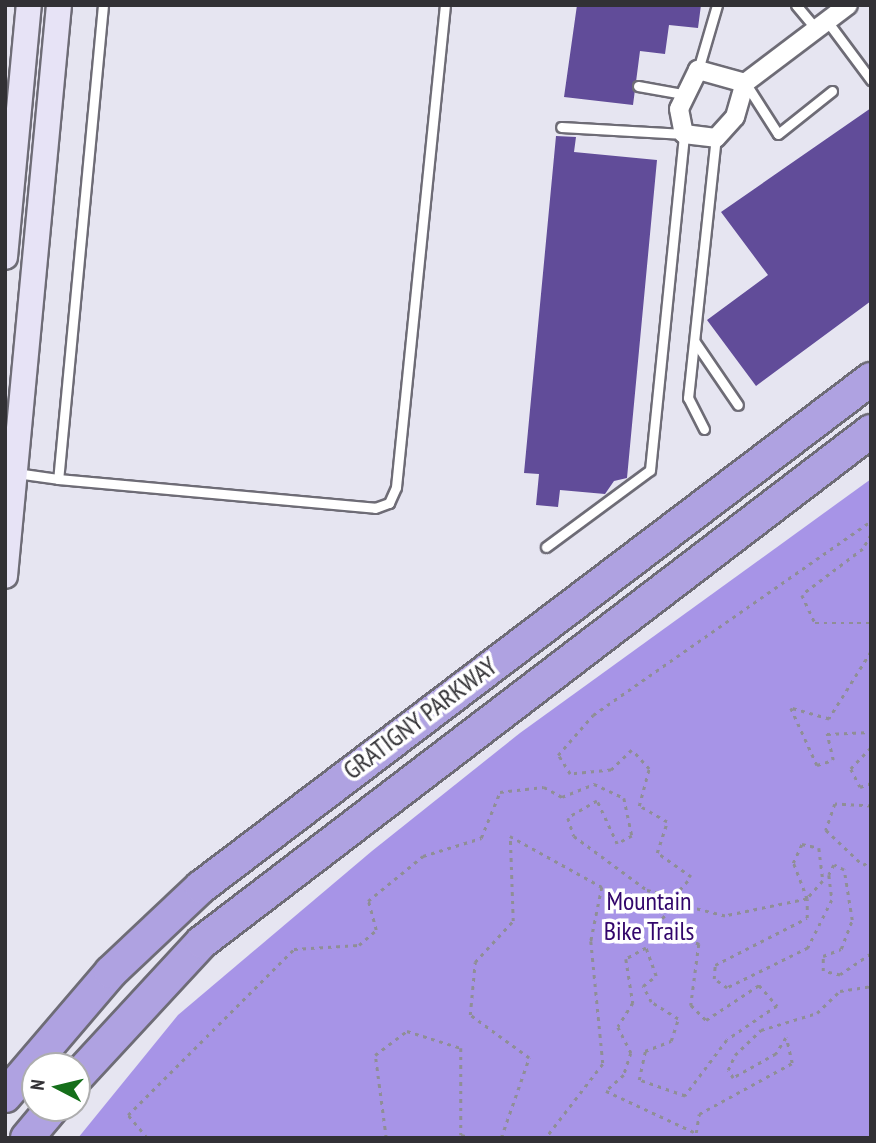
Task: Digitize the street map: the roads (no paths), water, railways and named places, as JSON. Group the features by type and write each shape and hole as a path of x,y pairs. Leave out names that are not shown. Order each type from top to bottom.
{"highway":[{"name":"GRATIGNY PARKWAY","path":"5,1096 111,972 201,887 871,379"},
{"name":"GRATIGNY PARKWAY","path":"91,1062 202,942 871,431"},
{"path":"27,1138 40,1122"}],"main road":[{"path":"5,257 29,5"},
{"path":"5,576 10,472 59,5"}],"street":[{"path":"745,83 698,71 683,94 679,109 684,134 716,138 735,117 745,83 848,5"}],"lane":[{"path":"58,480 103,5"},
{"path":"10,472 58,480 366,508 392,500 445,5"},
{"path":"698,71 717,5"},
{"path":"796,5 822,25 871,80"},
{"path":"745,83 778,134 832,91"},
{"path":"638,86 683,94"},
{"path":"546,547 650,470 684,134 561,127"},
{"path":"704,429 688,398 716,138"},
{"path":"695,342 738,405"}],"park label":[{"name":"Mountain Bike Trails","path":"649,916"}]}
